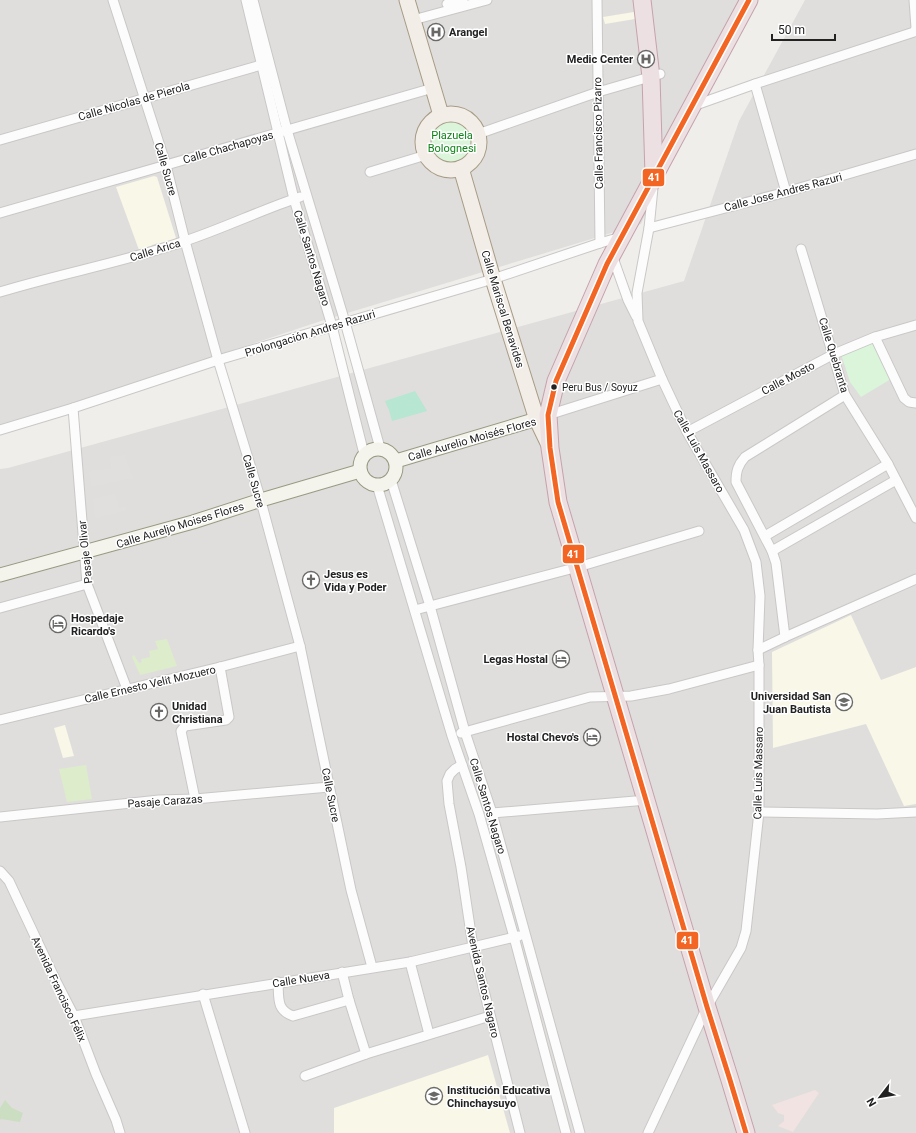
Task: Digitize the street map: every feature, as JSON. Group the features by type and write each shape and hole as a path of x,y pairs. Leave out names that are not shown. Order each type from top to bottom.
{"highway":[{"path":"642,0 656,75"},
{"path":"653,0 658,170"},
{"path":"746,1133 707,1007 558,502 550,448 543,417 556,381 607,264 749,0"}],"main road":[{"path":"410,11 441,115"},
{"path":"450,113 460,115 468,119 478,134 478,150 474,158 461,168 453,170 441,168 431,162 423,148 424,131 431,121 441,115 450,113"},
{"name":"Calle Mariscal Benavides","path":"461,168 493,279 543,417"}],"street":[{"name":"Calle Sucre","path":"113,0 166,165 185,241 218,360 260,500 300,646 351,890 372,968"},
{"path":"246,0 266,63"},
{"path":"253,0 282,131"},
{"path":"410,11 463,0"},
{"path":"410,11 487,0"},
{"name":"Calle Francisco Pizarro","path":"597,0 600,243"},
{"path":"692,107 755,84 914,32 916,28 914,0"},
{"name":"Calle Nicolas de Pierola","path":"0,140 266,63"},
{"path":"478,134 598,92 656,75"},
{"path":"755,84 786,192"},
{"name":"Calle Chachapoyas","path":"0,214 433,88"},
{"name":"Calle Santos Nagaro","path":"282,131 307,195 346,322 380,448"},
{"name":"Calle Santos Nagaro","path":"282,131 294,199 332,326 364,454"},
{"name":"Calle Jose Andres Razuri","path":"649,228 786,192 916,154"},
{"path":"370,172 426,155"},
{"name":"Calle Luis Massaro","path":"638,321 637,293 658,170"},
{"name":"Calle Arica","path":"0,292 40,280 115,263 185,241 307,195"},
{"name":"Prolongación Andres Razuri","path":"0,430 73,408 218,360 493,279 621,237"},
{"name":"Calle Quebranta","path":"800,249 834,354 845,395 888,464 916,518"},
{"name":"Calle Luis Massaro","path":"612,255 628,300 686,432 744,530 756,562 760,596 758,650 759,812 746,930 741,948 707,1007 648,1133"},
{"name":"Calle Mosto","path":"686,432 834,354 875,337 916,325"},
{"path":"875,337 904,398 912,402"},
{"name":"Calle Aurelio Moisés Flores","path":"396,461 543,417 662,379"},
{"path":"785,637 776,563 766,536 736,482 736,472 740,463 745,457 845,395"},
{"name":"Pasaje Olivar","path":"73,408 87,584 127,689"},
{"path":"374,448 380,448 391,453 396,461 396,470 391,480 382,485 377,485 367,482 360,471 360,464 364,454 374,448"},
{"path":"766,536 888,464"},
{"name":"Calle Aureljo Moises Flores","path":"0,575 193,522 260,500 360,471"},
{"name":"Calle Santos Nagaro","path":"391,480 430,606 465,732 492,813 580,1133"},
{"path":"772,551 896,480"},
{"name":"Calle Santos Nagaro","path":"377,485 452,736 478,814 514,937 566,1133"},
{"path":"415,610 578,567 699,531"},
{"path":"758,650 916,579"},
{"path":"0,608 87,584"},
{"name":"Calle Ernesto Velit Mozuero","path":"0,720 220,668 300,646"},
{"path":"452,736 590,697 631,696 669,689 759,665"},
{"path":"196,799 181,731 185,726 226,720 229,717 220,668"},
{"name":"Avenida Santos Nagaro","path":"462,765 450,774 447,781 449,804 473,947 520,1133"},
{"name":"Pasaje Carazas","path":"0,817 159,800 196,799 329,787"},
{"path":"492,813 647,800"},
{"path":"759,812 876,814 916,812"},
{"name":"Avenida Francisco Félix","path":"0,871 9,881 74,1016 120,1133"},
{"name":"Calle Nueva","path":"74,1016 203,994 410,962 526,934"},
{"path":"410,962 429,1034"},
{"path":"342,972 366,1054"},
{"path":"278,982 279,1004 282,1010 293,1016 349,1000"},
{"path":"203,994 245,1133"},
{"path":"305,1076 366,1054 490,1016"}],"shaded area":[{"path":"0,0 741,0 641,224 321,321 0,428"},
{"path":"805,0 916,0 916,1133 0,1133 0,469 684,281 739,121"},
{"path":"640,11 641,18 605,24 603,17"},
{"path":"154,176 157,177 176,238 173,241 159,245 158,243 152,245 151,247 139,250 116,187"},
{"path":"125,455 133,478 91,487 89,471 111,468 109,457"},
{"path":"115,494 119,508 126,507 125,511 95,518 93,499"},
{"name":"Universidad San Juan Bautista","path":"851,615 881,680 916,667 916,804 904,806 866,724 773,748 772,652"},
{"path":"65,725 74,756 63,758 54,728"},
{"name":"Institución Educativa Chinchaysuyo","path":"488,1055 510,1133 334,1133 334,1108"},
{"path":"815,1090 819,1093 793,1132 778,1126 784,1121 784,1115 778,1113 772,1105"}],"green space":[{"name":"Plazuela Bolognesi","path":"452,119 464,123 470,129 474,141 470,153 464,159 452,163 440,159 434,153 430,141 434,129 440,123"},
{"path":"871,341 891,379 861,397 850,382 841,354"},
{"path":"415,391 427,411 392,421 385,401"},
{"path":"167,639 177,666 140,675 132,657 134,655 139,663 142,662 141,659 150,657 149,651 158,649 155,641"},
{"path":"86,765 92,799 67,802 59,769"},
{"path":"5,1100 12,1108 23,1113 20,1122 0,1120 0,1108"}],"transit line":[{"name":"41","path":"746,1133 707,1007 558,502 550,448 548,415 556,381 607,264 749,0"}],"place":[{"name":"Arangel","path":"436,32"},
{"name":"Medic Center","path":"646,59"},
{"name":"Peru Bus / Soyuz","path":"554,387"},
{"name":"Jesus es Vida y Poder","path":"311,580"},
{"name":"Hospedaje Ricardo's","path":"58,624"},
{"name":"Legas Hostal","path":"561,659"},
{"name":"Universidad San Juan Bautista","path":"844,702"},
{"name":"Unidad Christiana","path":"159,712"},
{"name":"Hostal Chevo's","path":"592,737"},
{"name":"Institución Educativa Chinchaysuyo","path":"434,1096"}]}
